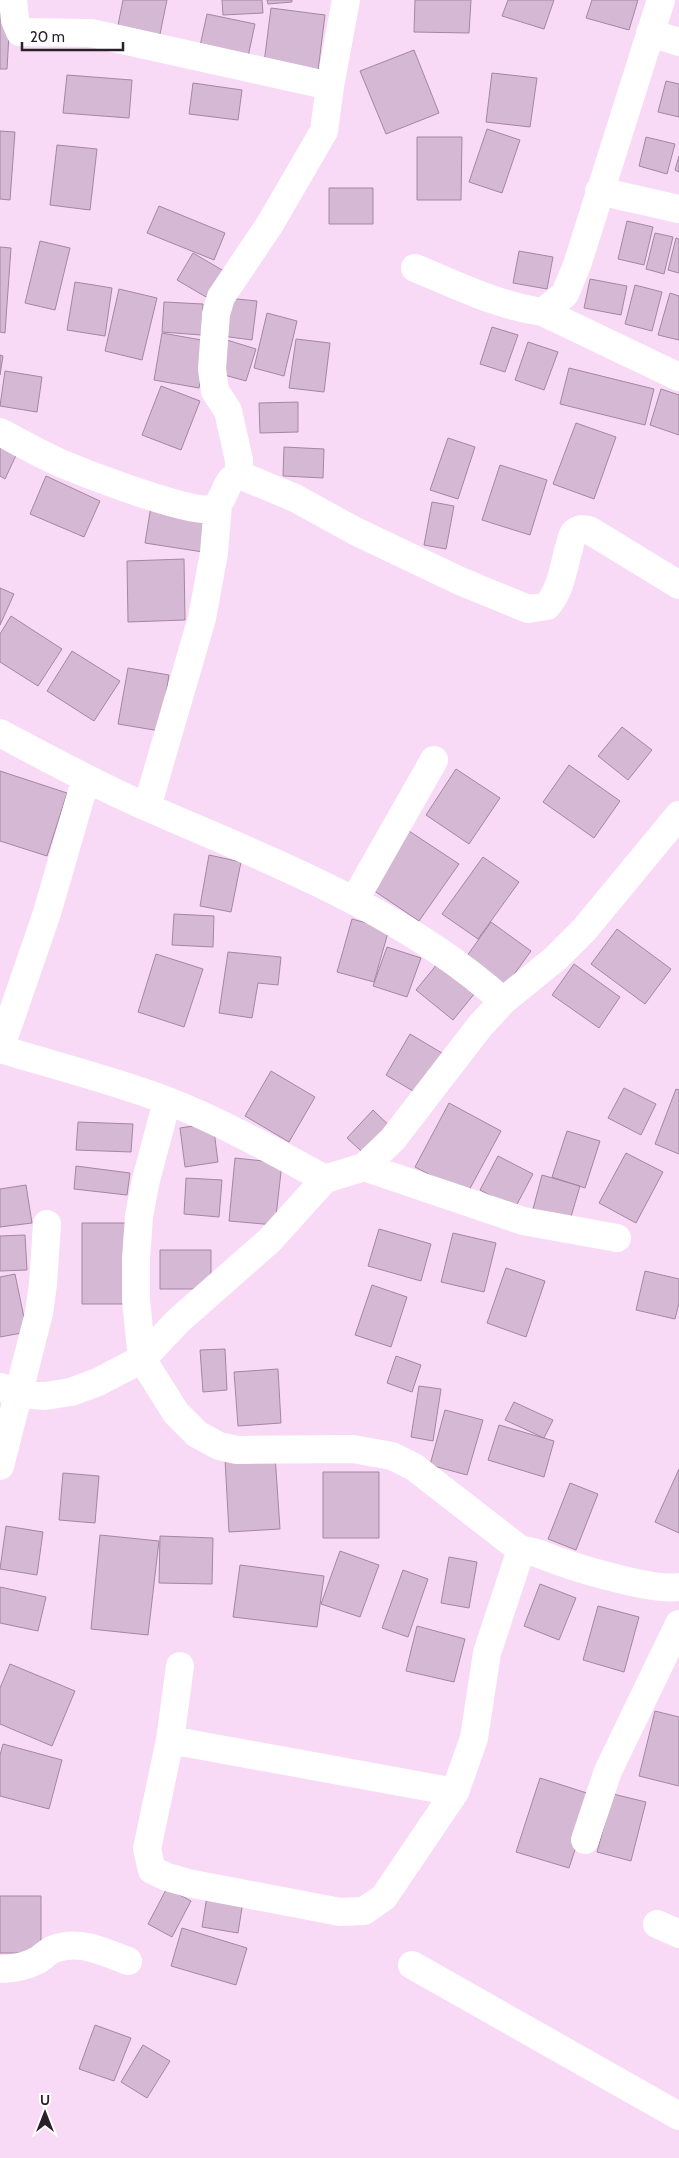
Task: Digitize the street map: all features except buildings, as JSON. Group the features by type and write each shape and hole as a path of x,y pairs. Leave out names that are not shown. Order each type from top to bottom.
{"street":[{"path":"13,0 15,20 20,32 91,33 330,86"},
{"path":"238,476 239,460 228,410 215,391 212,369 216,314 221,297 270,224 324,131 330,86 346,0"},
{"path":"543,312 565,294 572,281 661,0"},
{"path":"650,33 679,42"},
{"path":"599,191 679,209"},
{"path":"415,268 502,304 543,312 679,377"},
{"path":"0,432 64,465 168,502 203,510 211,509 218,504"},
{"path":"147,807 202,618 214,553 218,504 229,482 238,476 280,491 355,531 460,581 528,609 547,606 553,598 559,587 571,540 575,532 581,528 589,530 679,585"},
{"path":"0,733 86,778 147,807 228,841 354,901 437,948 476,977 503,1001"},
{"path":"354,901 434,760"},
{"path":"86,778 47,912 0,1049 122,1085 168,1101 227,1127 325,1179"},
{"path":"9,1391 45,1396 71,1392 98,1382 142,1359 178,1321 270,1240 325,1179 364,1167 393,1140 480,1026 503,1001 556,958 584,930 679,815"},
{"path":"168,1101 146,1180 139,1216 136,1300 142,1359 176,1413 196,1434 219,1446 237,1450 353,1449 392,1456 414,1467 521,1550 537,1552 564,1563 636,1582 658,1587 679,1587"},
{"path":"364,1167 523,1220 617,1238"},
{"path":"0,1462 9,1391 39,1313 47,1224"},
{"path":"180,1666 170,1740 147,1849 152,1870 188,1883 340,1912 364,1911 384,1897 455,1792 474,1738 487,1653 521,1550"},
{"path":"585,1840 608,1771 679,1624"},
{"path":"170,1740 455,1792"},
{"path":"0,1970 37,1961 52,1950 67,1945 90,1946 128,1961"},
{"path":"412,1965 679,2116"}]}
